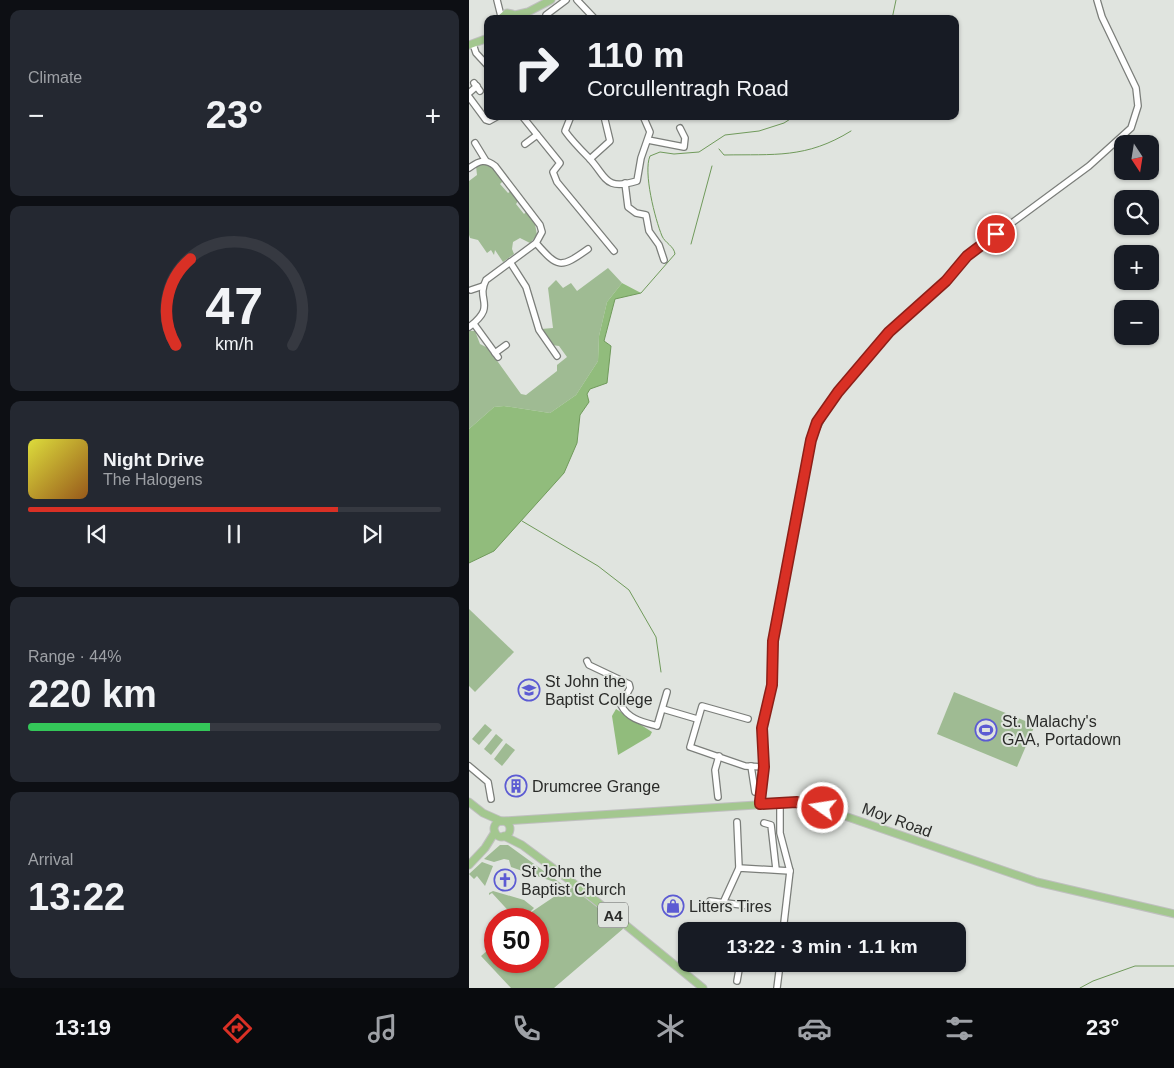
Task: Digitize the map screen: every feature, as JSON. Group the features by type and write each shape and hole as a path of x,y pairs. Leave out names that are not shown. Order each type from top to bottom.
{"main road":[{"path":"518,15 528,12 551,0"},
{"path":"471,45 484,40"},
{"name":"A4","path":"469,802 502,832 584,891 678,967"},
{"name":"Moy Road","path":"502,821 515,822 780,802 815,805 942,851 1037,882 1174,914"},
{"name":"A4","path":"483,813 502,821 502,832"},
{"path":"502,821 496,823 502,832"},
{"path":"469,865 502,832 515,822"},
{"name":"A4","path":"684,972 703,988"}],"street":[{"path":"546,15 566,0"},
{"path":"577,0 591,15"},
{"path":"760,804 764,767 763,723 772,685 773,641 811,440 826,409 885,338 946,281 967,256 1108,150 1131,128 1137,115 1139,96 1102,17 1097,0"},
{"path":"498,2 513,15"},
{"path":"498,2 500,15"},
{"path":"471,45 484,61"},
{"path":"469,92 477,87"},
{"path":"469,97 484,117"},
{"path":"525,120 560,163 553,172 553,177 614,250"},
{"path":"569,120 565,131 591,159 606,181 625,183 637,181 641,158 650,130 645,120"},
{"path":"591,159 610,141 605,120"},
{"path":"648,140 684,147 685,138 680,128"},
{"path":"525,144 537,135"},
{"path":"475,143 486,161 495,166 540,225 542,232 536,243 488,278 483,286 485,308 481,318 471,326 496,355 506,345"},
{"path":"469,168 477,163 486,161"},
{"path":"625,183 628,207 636,213 646,215 649,231 666,256"},
{"path":"536,243 553,261 559,264 568,263 587,249"},
{"path":"510,262 526,287 539,330 557,356"},
{"path":"471,290 483,286"},
{"path":"587,666 629,684 630,688 622,701 622,708 633,718 656,729 667,692"},
{"path":"748,719 705,705 701,708 697,719 689,749 751,766 764,767"},
{"path":"663,709 697,719"},
{"path":"719,756 715,770 720,794"},
{"path":"751,766 755,792"},
{"path":"470,770 488,782 488,796"},
{"path":"780,802 780,832 790,871 784,922"},
{"path":"768,822 776,869"},
{"path":"723,903 739,868 739,825"},
{"path":"739,868 790,871"},
{"path":"709,901 749,906"},
{"path":"777,988 779,972"},
{"path":"737,980 738,973 745,974"}],"green space":[{"path":"486,163 492,166 503,181 500,184 508,193 511,191 518,201 516,204 524,214 526,212 535,224 537,235 530,243 520,238 513,242 512,249 514,254 503,262 495,250 494,255 491,250 487,253 478,240 470,238 469,235 469,181 477,175 476,166"},
{"path":"608,268 622,283 607,302 599,336 598,361 576,395 550,413 504,406 494,407 469,429 469,331 475,331 480,344 488,348 521,394 526,395 557,371 557,365 567,357 559,346 552,345 541,329 553,328 548,288 556,280 563,288 571,283 577,291"},
{"path":"622,283 641,293 615,299 604,341 611,346 607,383 590,389 587,394 589,402 580,415 577,443 564,473 494,551 469,563 469,429 494,407 504,406 550,413 576,395 598,361 599,336 607,302"},
{"path":"469,609 514,652 475,692 469,686"},
{"name":"St. Malachy's GAA, Portadown","path":"954,692 1035,725 1017,767 937,734"},
{"path":"616,709 652,732 650,736 618,755 612,716"},
{"path":"485,724 492,730 479,745 472,739"},
{"path":"496,734 503,740 491,755 484,749"},
{"path":"506,743 515,750 502,766 494,759"},
{"path":"500,845 508,845 563,885 511,867 509,860 504,859 494,862 484,859"},
{"path":"482,862 493,866 485,886 477,876 474,879 469,874"},
{"path":"570,886 624,928 554,988 511,988 497,973 549,973 549,908 537,908"},
{"path":"493,891 524,900 534,908 506,908 492,893 489,895 489,893"}],"waterway":[{"path":"893,15 896,0"},
{"path":"469,563 494,551 564,473 577,443 580,415 589,402 587,394 590,389 607,383 611,346 604,341 615,299 641,293 675,254 662,236 656,219 649,184 648,163 650,156 660,152 674,154 699,152 725,135 759,131 789,120"},
{"path":"719,149 724,155 804,151 835,140 851,131"},
{"path":"691,244 712,166"},
{"path":"522,521 598,566 629,590 656,637 661,672"},
{"path":"1080,988 1093,981 1135,966 1175,966"}],"place":[{"name":"St John the Baptist College","path":"529,690"},
{"name":"St. Malachy's GAA, Portadown","path":"986,730"},
{"name":"Drumcree Grange","path":"516,786"},
{"name":"St John the Baptist Church","path":"505,880"},
{"name":"Litters Tires","path":"673,906"}],"route":[{"path":"823,808 804,802 760,804 764,767 762,728 772,685 773,641 811,440 817,422 838,392 889,332 946,281 967,256 996,234"}]}
